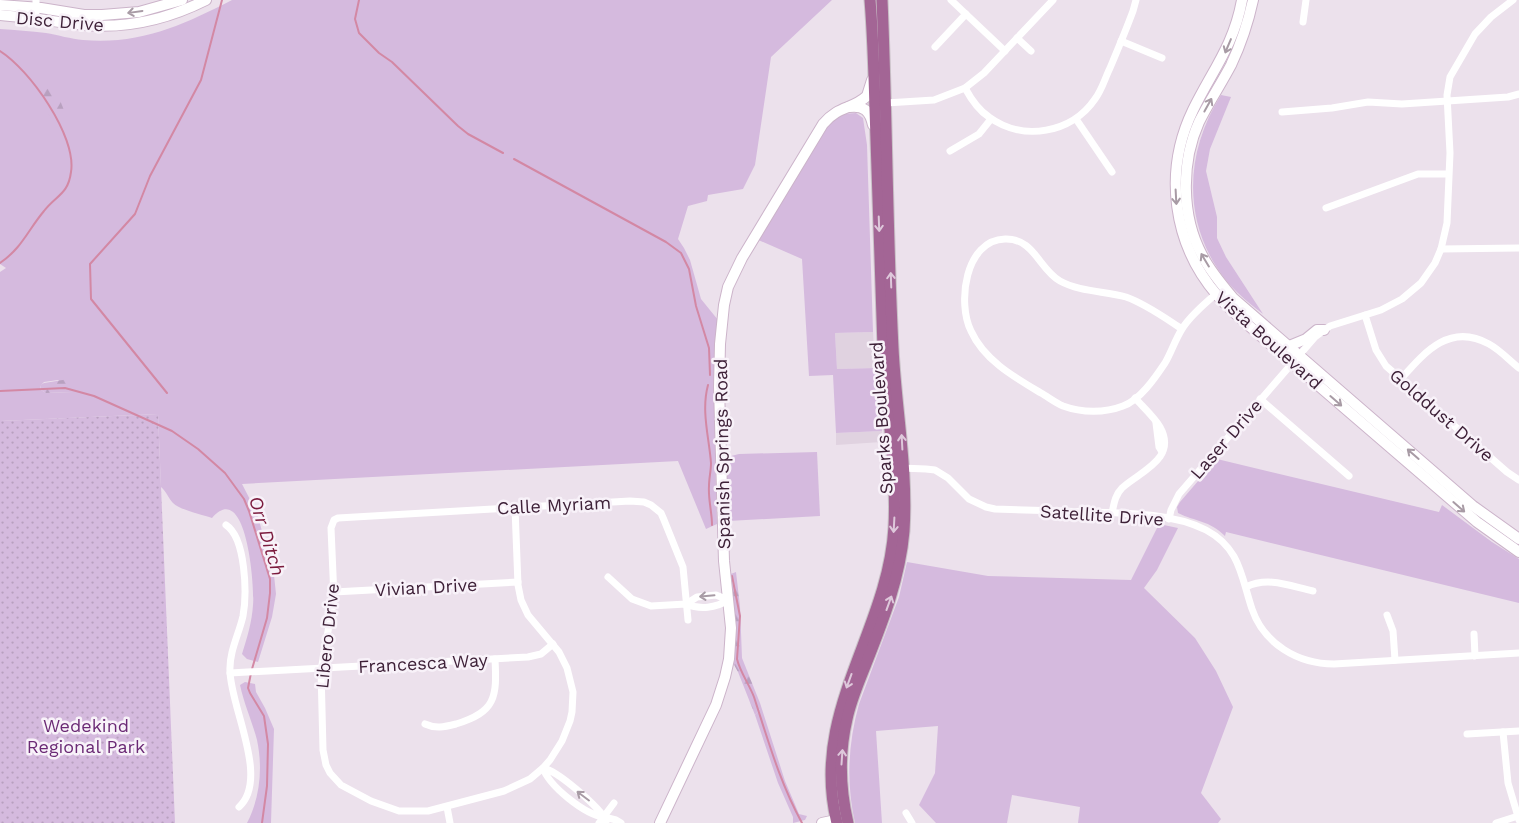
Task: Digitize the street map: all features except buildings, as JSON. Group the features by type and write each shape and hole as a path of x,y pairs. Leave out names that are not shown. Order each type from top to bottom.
{"main road":[{"name":"Disc Drive","path":"0,5 84,15 118,14 156,8 182,0"},
{"name":"Disc Drive","path":"0,15 31,8 76,24 123,25 164,17 206,0"},
{"name":"Sparks Boulevard","path":"848,823 842,783 843,740 847,718 853,697 892,595 902,556 905,515 892,435 883,350 871,0"},
{"path":"871,0 878,40 881,97 886,104 882,106 881,111 881,172 878,204"},
{"name":"Sparks Boulevard","path":"838,822 833,804 831,769 835,729 844,693 884,586 890,561 898,468 882,0"},
{"name":"Vista Boulevard","path":"1242,0 1238,20 1229,45 1190,117 1177,159 1176,196 1181,227 1192,258 1216,294 1247,324 1477,522 1519,552"},
{"path":"1245,32 1244,20 1247,0"},
{"name":"Vista Boulevard","path":"1253,0 1245,32 1230,66 1207,106 1194,134 1190,151 1186,174 1187,205 1189,218 1201,254 1233,298 1490,520 1519,539"},
{"name":"Spanish Springs Road","path":"660,823 716,704 725,677 731,643 724,551 719,379 720,344 728,287 742,258 830,116 867,96 871,86 874,64"},
{"path":"845,107 859,107 869,112 876,141"},
{"path":"1289,346 1306,339 1317,330 1324,330"},
{"path":"822,823 838,822 839,794 842,783"}],"street":[{"path":"951,0 1005,51"},
{"path":"886,104 934,100 965,88 984,73 1053,0"},
{"path":"965,88 979,109 991,119 1010,128 1030,132 1050,130 1076,118 1088,108 1098,94 1136,0"},
{"path":"1303,22 1306,0"},
{"path":"1324,330 1392,305 1412,292 1428,274 1441,249 1447,223 1450,153 1448,101 1450,77 1476,34 1491,17 1513,0"},
{"path":"935,47 966,14"},
{"path":"1017,38 1031,51"},
{"path":"1121,41 1162,58"},
{"path":"1282,112 1332,108 1368,102 1402,104 1508,97 1519,94"},
{"path":"1076,118 1112,172"},
{"path":"950,151 978,134 991,119"},
{"path":"1326,208 1418,174 1448,174"},
{"path":"1182,328 1128,298 1060,281 1049,273 1028,246 1018,241 1005,239 992,242 976,254 967,272 964,303 967,320 971,331 988,355 1016,378 1063,406 1092,411 1109,410 1125,406 1152,382 1165,363 1182,328 1216,294"},
{"path":"1441,249 1519,248"},
{"name":"Golddust Drive","path":"1366,315 1376,350 1386,366 1507,472 1519,480"},
{"name":"Laser Drive","path":"1169,519 1174,502 1179,494 1291,362 1324,330"},
{"path":"1400,380 1428,349 1444,340 1460,337 1470,337 1487,343 1519,368"},
{"path":"1112,513 1115,501 1122,488 1154,465 1165,447 1160,437 1160,425 1156,423 1135,398"},
{"path":"1260,399 1348,476"},
{"name":"Satellite Drive","path":"898,468 926,469 941,473 969,498 986,507 995,509 1142,514 1169,519 1205,530 1223,542 1236,558 1252,609 1262,628 1277,645 1291,654 1306,660 1327,664 1519,653"},
{"name":"Calle Myriam","path":"334,520 350,516 630,501 644,502 661,513 681,561 688,620"},
{"name":"Libero Drive","path":"334,520 331,528 334,592 332,612 322,653 321,668 324,757 326,765 335,779 348,789 371,801 389,809 418,812 447,807 514,788 530,779 543,768 556,751 572,712 572,683 567,668 553,644 524,608 519,592 515,508"},
{"path":"226,525 233,531 236,538 242,558 244,581 243,613 231,659 230,673 232,694 246,736 249,756 248,791 244,802 239,807"},
{"path":"608,577 632,600 644,605 686,604 697,597 716,595 728,600"},
{"path":"1246,587 1268,581 1312,591"},
{"name":"Vivian Drive","path":"334,592 518,582"},
{"path":"1387,614 1393,631 1395,660"},
{"path":"1474,634 1475,656"},
{"name":"Francesca Way","path":"230,673 535,656 545,652 553,644"},
{"path":"425,724 432,727 442,727 472,719 484,712 492,702 496,688 495,659"},
{"path":"1467,734 1519,731"},
{"path":"1496,823 1518,818 1508,783 1503,732"},
{"path":"543,768 549,781 590,813 603,821 616,820 621,823"},
{"path":"603,821 614,803"},
{"path":"447,807 450,823"},
{"path":"906,813 912,823"}],"shaded area":[{"path":"873,332 875,368 837,369 835,333"},
{"path":"882,431 882,442 836,445 836,433"}],"green space":[{"path":"232,0 832,0 771,57 755,165 743,189 708,195 707,201 688,206 678,239 690,260 701,299 718,320 715,453 717,524 706,529 678,461 242,484 257,513 274,575 276,594 272,617 258,662 247,659 242,654 250,624 253,595 250,560 241,524 233,512 224,510 212,518 176,506 171,501 161,487 158,414 0,421 0,272 6,268 0,264 0,29 46,33 83,40 104,41 123,39 142,36 178,25","holes":["58,380 72,392 46,393 41,390 40,386 44,382"]},
{"path":"51,83 68,121 57,125 49,114 41,91"},
{"path":"1221,95 1231,97 1210,149 1206,171 1217,217 1217,238 1226,257 1263,314 1229,284 1214,262 1203,239 1196,215 1193,191 1194,166 1209,118"},
{"path":"856,113 863,118 867,145 873,332 835,333 837,369 875,368 882,431 836,433 833,375 809,376 802,259 756,239 828,124 841,114"},
{"path":"69,379 72,381 72,392 46,393 41,390 40,385 44,383"},
{"name":"Wedekind Regional Park","path":"158,414 175,823 0,823 0,421"},
{"path":"817,452 820,516 728,521 725,460 727,457 739,454"},
{"path":"1217,459 1439,512 1442,505 1492,542 1519,559 1519,603 1226,532 1225,536 1208,524 1178,513 1177,507 1180,502"},
{"path":"1159,524 1178,528 1157,570 1144,588 1195,638 1216,671 1233,707 1201,793 1221,819 1218,823 1078,823 1080,807 1012,795 1007,823 936,823 919,805 935,773 938,726 876,731 882,823 855,823 849,778 852,734 859,704 899,597 907,562 988,576 1131,580"},
{"path":"736,572 740,606 742,658 760,703 760,709 755,715 732,661 728,575"},
{"path":"245,682 255,684 256,692 274,729 271,823 247,823 255,803 259,783 260,761 257,740 240,685"},
{"path":"760,703 785,781 799,814 807,816 805,820 793,823 793,817 778,783 755,715 760,709"}],"waterway":[{"path":"167,393 91,299 90,264 135,214 150,176 201,80 222,0"},
{"path":"359,0 355,19 359,33 458,126 468,134 503,153"},
{"name":"Orr Ditch","path":"0,51 24,72 49,105 67,140 71,157 71,172 67,186 38,218 14,251 0,263"},
{"path":"514,159 666,242 681,253 689,269 696,306 709,348 710,375"},
{"path":"708,385 705,414 711,463 709,491 712,525"},
{"name":"Orr Ditch","path":"0,391 65,388 94,396 172,431 198,449 225,473 244,499 270,579 267,618 252,669"},
{"path":"732,576 740,616 737,659 754,697 781,777 802,823"},
{"name":"Orr Ditch","path":"251,673 248,688 264,716 268,744 267,786 262,823"}]}
